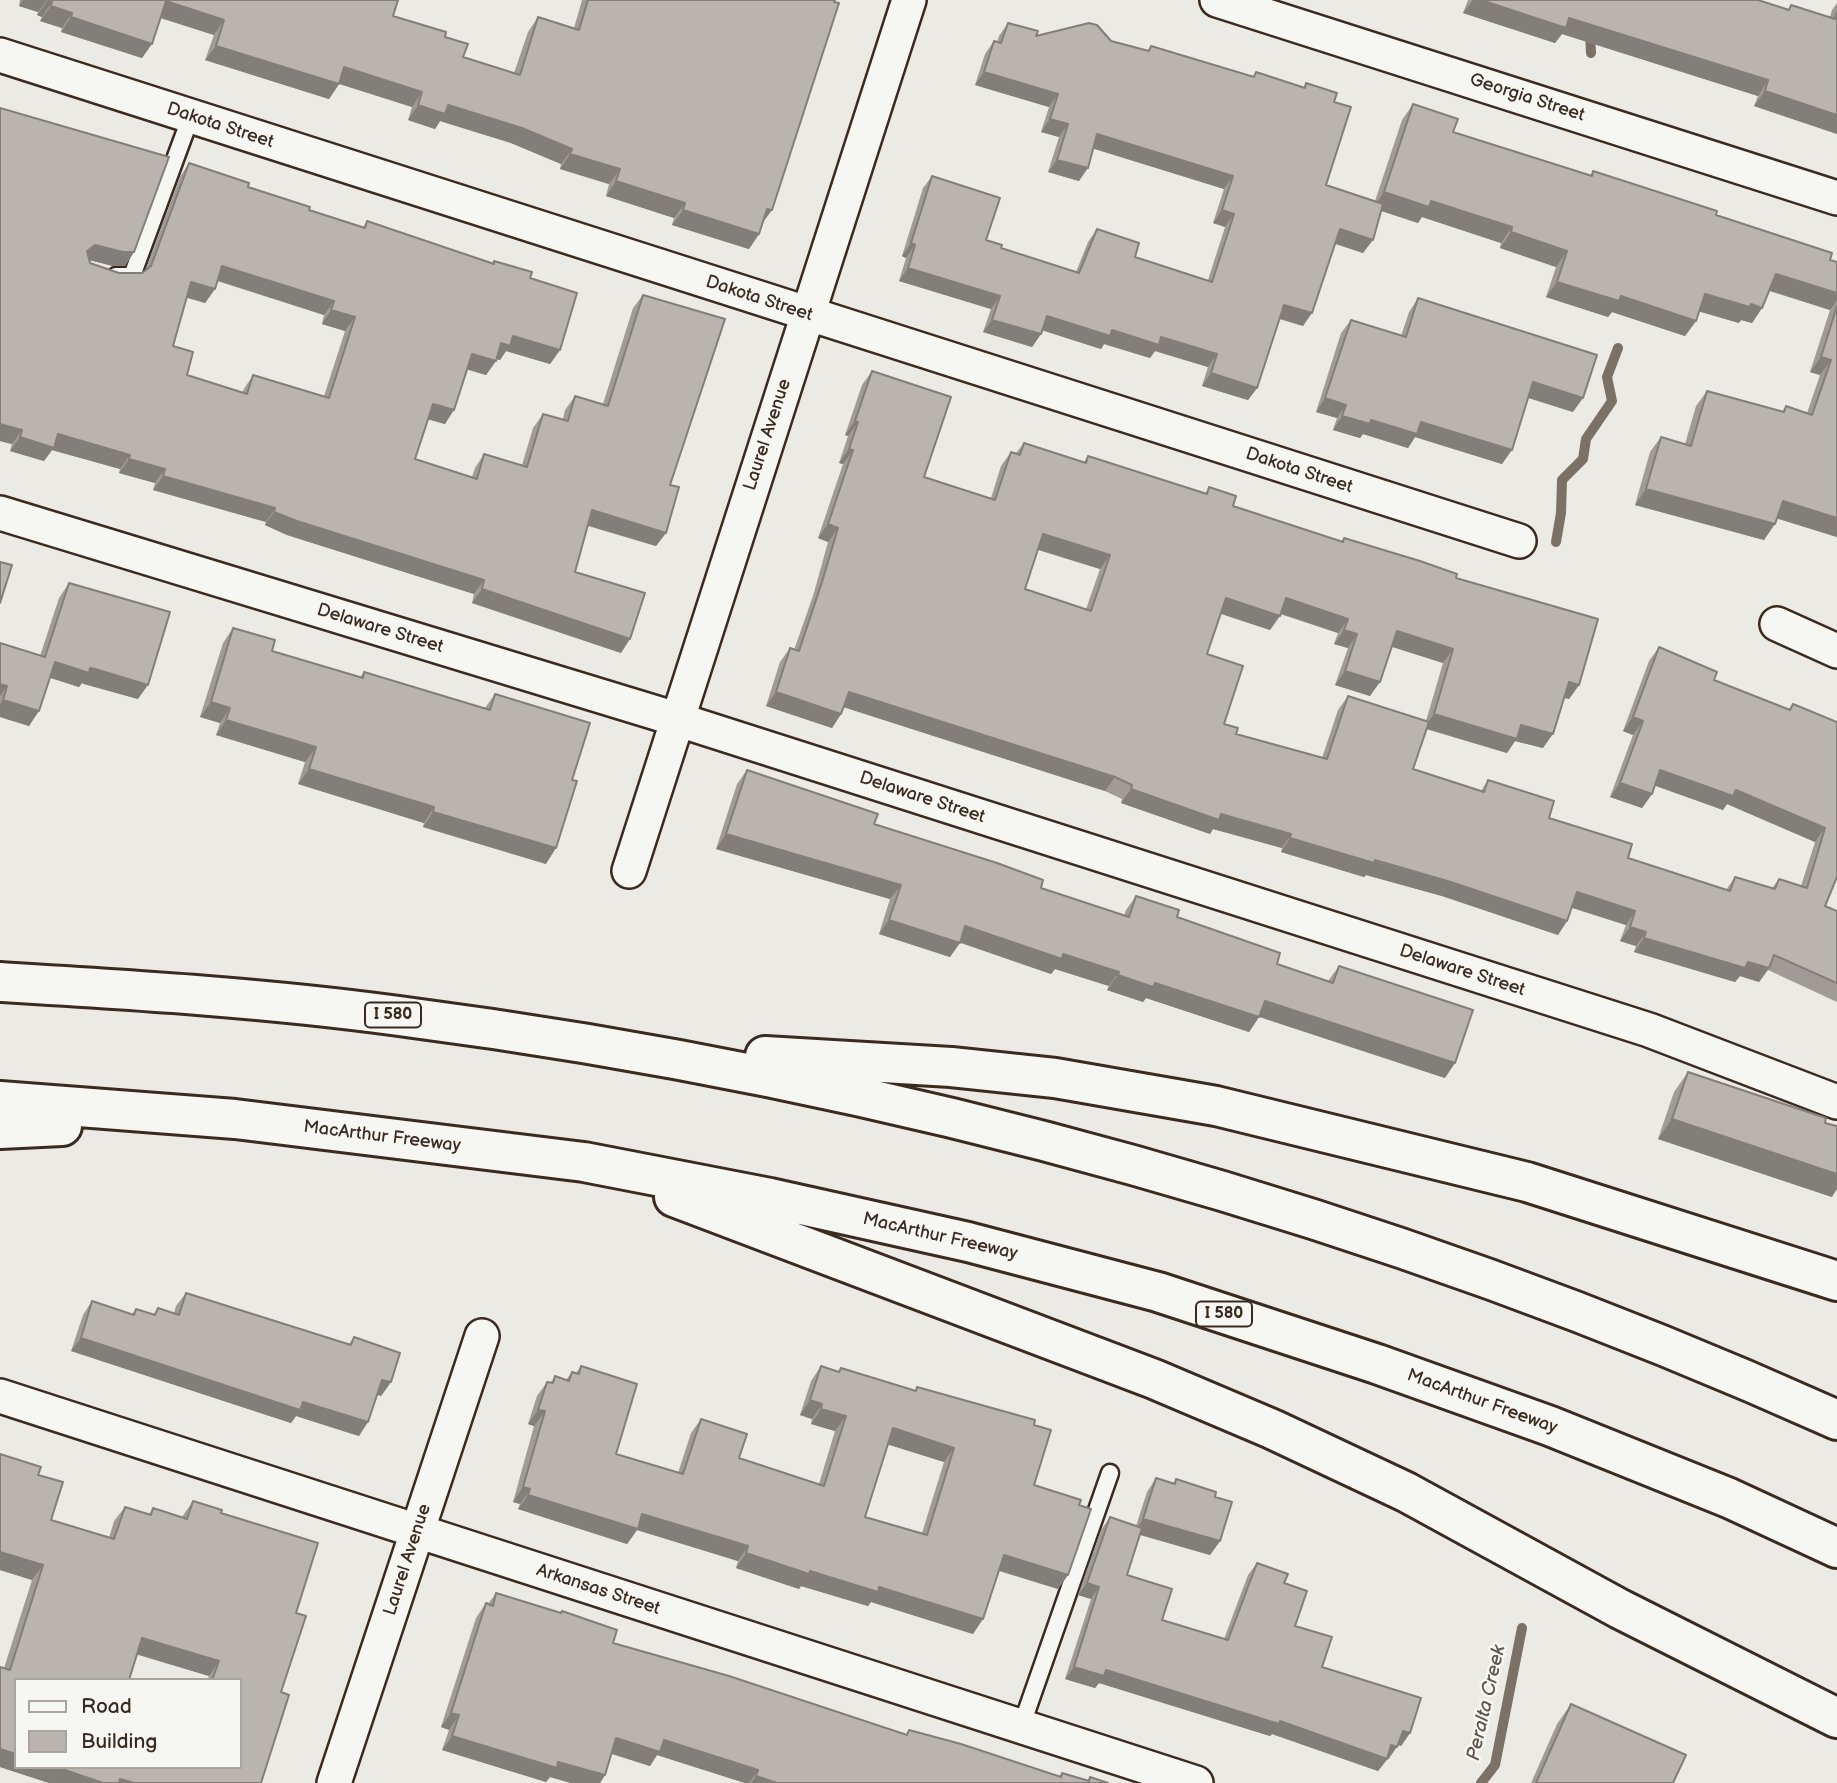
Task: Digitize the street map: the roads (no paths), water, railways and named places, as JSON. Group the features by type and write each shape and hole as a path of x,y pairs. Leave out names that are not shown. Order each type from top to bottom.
{"highway":[{"path":"0,962 175,993"},
{"name":"I 580","path":"0,982 175,993 397,1015 609,1047 805,1084 996,1127 1202,1186 1410,1252 1604,1323 1837,1420"},
{"path":"609,1047 951,1067 1055,1078 1216,1106 1527,1182 1837,1281"},
{"name":"MacArthur Freeway","path":"0,1101 235,1119 584,1162 770,1198 955,1239 1158,1292 1550,1426 1729,1498 1837,1548"},
{"path":"0,1129 235,1119"},
{"path":"584,1162 1154,1379 1272,1429 1406,1492 1620,1609 1837,1718"}],"street":[{"name":"Laurel Avenue","path":"629,871 909,0"},
{"name":"Georgia Street","path":"1217,0 1837,198"},
{"name":"Dakota Street","path":"0,55 1519,541"},
{"name":"Delaware Street","path":"0,513 677,719 1649,1030 1837,1102"},
{"path":"1777,624 1837,651"},
{"name":"Laurel Avenue","path":"334,1783 482,1336"},
{"name":"Arkansas Street","path":"0,1396 1196,1783"}],"lane":[{"path":"99,273 112,277 132,276 191,116"},
{"path":"1021,1727 1110,1473"}],"waterway":[{"name":"Peralta Creek","path":"1590,31 1591,53"},
{"name":"Peralta Creek","path":"1556,542 1561,513 1562,480 1583,459 1586,439 1612,401 1607,377 1618,348"},
{"name":"Peralta Creek","path":"1481,1783 1495,1765 1522,1628"}]}
